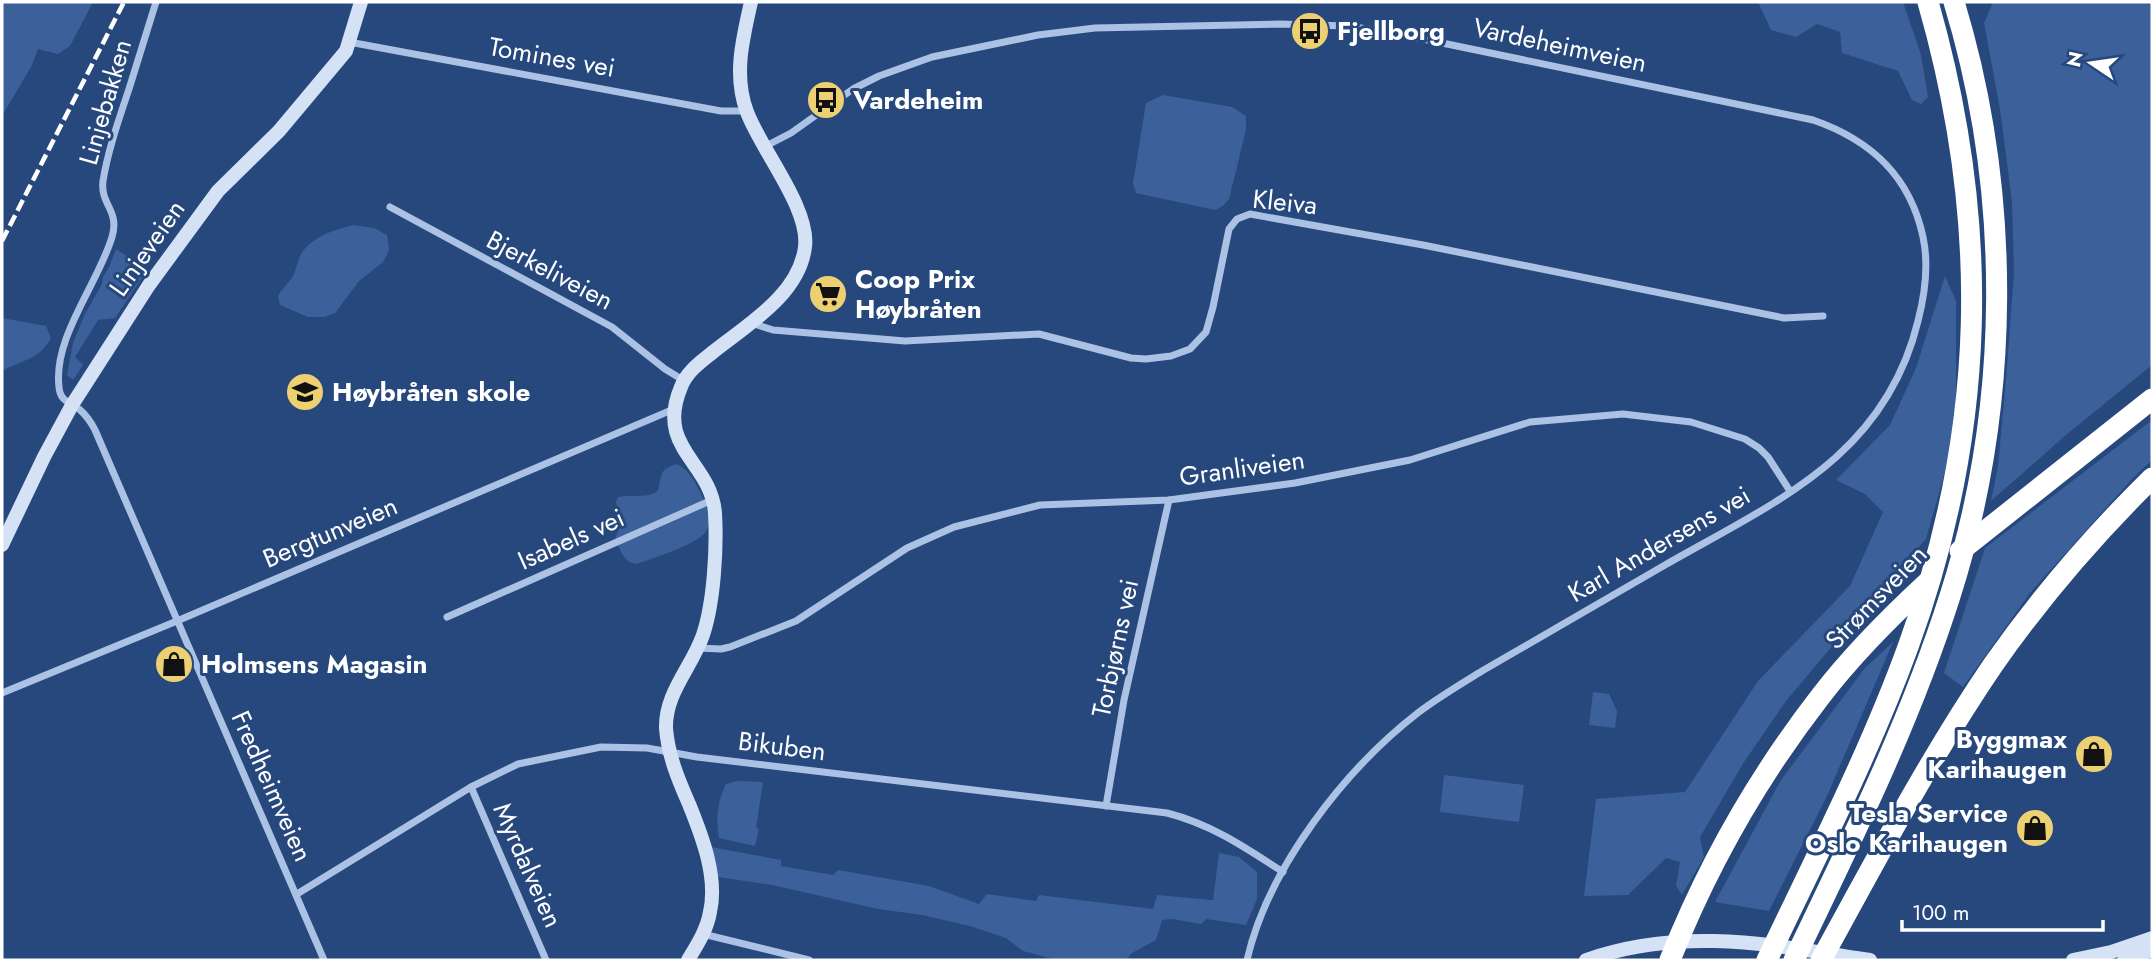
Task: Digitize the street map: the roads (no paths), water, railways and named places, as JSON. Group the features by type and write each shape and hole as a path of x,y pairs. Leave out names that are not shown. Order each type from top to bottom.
{"highway":[{"path":"1767,960 1875,729 1909,646 1948,512 1960,450 1968,392 1972,324 1971,245 1967,193 1955,110 1928,2"},
{"path":"1794,960 1916,693 1959,565 1978,484 1988,423 1994,359 1997,283 1995,240 1983,127 1970,58 1954,2"},
{"name":"Strømsveien","path":"1670,960 1702,888 1736,822 1779,754 1820,697 1876,632 1960,551 2152,399"},
{"path":"1821,960 1937,753 1995,663 2068,568 2152,478"}],"street":[{"name":"Linjebakken","path":"72,405 60,395 60,365 71,327 112,237 114,220 104,197 104,178 121,113 156,2"},
{"name":"Linjeveien","path":"2,545 72,405 149,285 218,191 279,131 346,51 360,2"},
{"path":"688,960 703,934 712,904 708,865 699,831 669,751 667,710 676,686 698,648 706,622 712,580 715,524 713,499 677,439 674,409 683,380 699,363 778,299 794,279 803,260 805,248 803,225 795,202 746,111 740,57 751,2"},
{"name":"Vardeheimveien","path":"764,148 864,82 903,66 950,53 1050,33 1138,27 1299,24 1373,29 1752,106 1826,125"},
{"name":"Tomines vei","path":"349,42 722,111 746,111"},
{"name":"Karl Andersens vei","path":"1247,960 1258,925 1283,872 1312,826 1343,785 1377,748 1418,713 1482,671 1790,491 1828,466 1868,425 1888,396 1910,348 1925,278 1925,246 1919,221 1902,184 1885,162 1849,135 1826,125"},
{"name":"Bjerkeliveien","path":"390,207 612,327 683,380"},
{"name":"Kleiva","path":"750,323 773,330 905,341 1039,334 1131,358 1171,356 1190,349 1206,332 1229,229 1237,219 1250,214 1423,245 1784,318 1823,316"},
{"name":"Fredheimveien","path":"72,405 86,416 95,430 324,960"},
{"name":"Bergtunveien","path":"2,693 674,409"},
{"name":"Granliveien","path":"698,648 730,647 796,621 907,548 954,527 1040,505 1169,500 1295,483 1385,466 1530,422 1623,414 1691,422 1745,439 1759,448 1790,491"},
{"name":"Isabels vei","path":"447,617 713,499"},
{"name":"Torbjørns vei","path":"1106,806 1124,700 1169,500"},
{"name":"Bikuben","path":"297,894 471,787 518,764 601,747 639,747 709,759 1167,813 1192,820 1241,845 1283,872"},
{"name":"Myrdalveien","path":"471,787 546,960"},
{"path":"703,934 809,960"},
{"path":"2073,960 2111,952 2152,938"},
{"path":"1586,960 1651,944 1716,940 1870,960"},
{"path":"2124,960 2152,950"}],"railway":[{"path":"2,241 124,2"}],"place":[{"name":"Fjellborg","path":"1310,31"},
{"name":"Vardeheim","path":"826,100"},
{"name":"Coop Prix Høybråten","path":"828,294"},
{"name":"Høybråten skole","path":"305,392"},
{"name":"Holmsens Magasin","path":"174,664"},
{"name":"Byggmax Karihaugen","path":"2094,754"},
{"name":"Tesla Service Oslo Karihaugen","path":"2035,828"}]}
